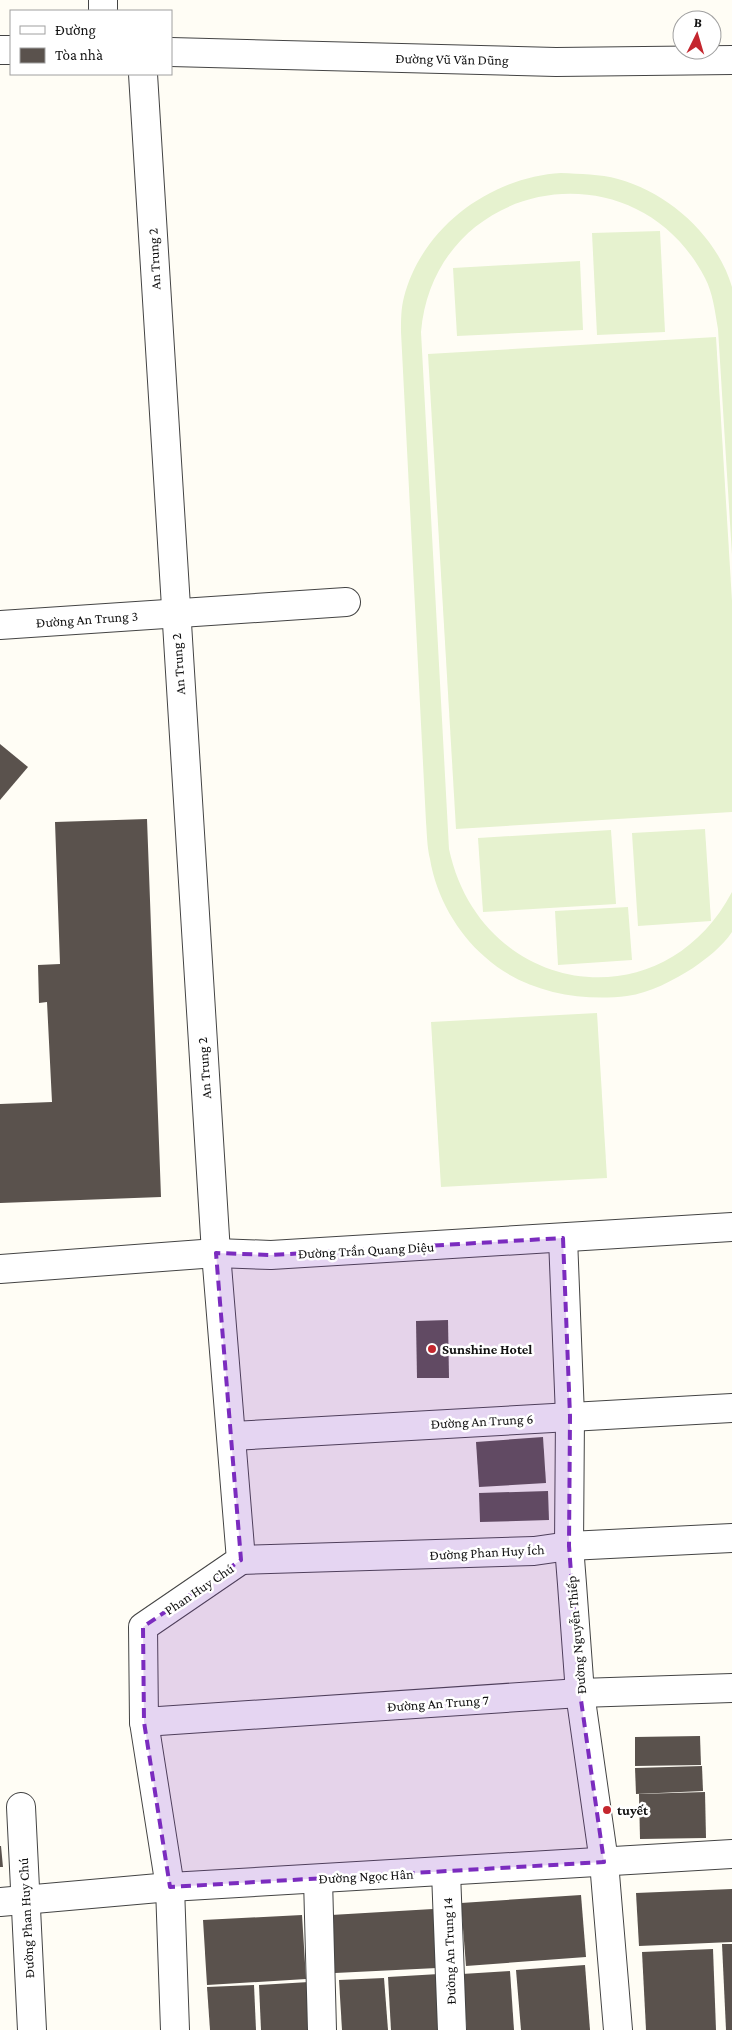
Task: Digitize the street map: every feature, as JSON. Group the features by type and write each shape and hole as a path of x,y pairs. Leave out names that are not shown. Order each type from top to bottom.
{"street":[{"name":"Đường Vũ Văn Dũng","path":"172,52 556,62 732,60"},
{"name":"An Trung 2","path":"143,75 216,1253"},
{"name":"Đường An Trung 3","path":"0,625 346,602"},
{"name":"Đường Trần Quang Diệu","path":"0,1269 216,1253 271,1256 732,1227"},
{"name":"Đường Nguyễn Thiếp","path":"563,1238 570,1416 569,1546 580,1693 604,1862 618,2030"},
{"name":"Phan Huy Chú","path":"170,1887 144,1722 143,1627 241,1560 216,1253"},
{"name":"Đường An Trung 6","path":"232,1436 732,1408"},
{"name":"Đường Phan Huy Ích","path":"241,1560 534,1552 569,1546 732,1538"},
{"name":"Đường An Trung 7","path":"144,1722 580,1693 732,1688"},
{"name":"Đường Phan Huy Chú","path":"21,1807 13,1901 32,2030"},
{"name":"Đường Ngọc Hân","path":"13,1901 170,1887 732,1854"},
{"name":"Đường An Trung 14","path":"446,1872 452,2030"},
{"path":"318,1879 322,2030"},
{"path":"170,1887 175,2030"}],"highlighted area":[{"path":"563,1238 570,1416 569,1546 580,1693 604,1862 170,1887 144,1722 143,1627 241,1560 216,1253 271,1255"}],"green space":[{"path":"561,173 611,177 637,186 655,195 689,219 703,234 725,268 732,287 732,555 718,329 715,309 705,278 673,235 632,207 587,195 541,197 498,212 461,240 434,280 421,332 449,849 467,898 496,936 533,962 576,976 619,976 662,962 701,935 732,892 732,932 724,943 693,968 678,977 644,992 627,996 589,997 552,992 516,978 500,969 485,957 465,937 449,913 437,887 429,854 426,822 401,332 403,301 413,272 426,249 443,228 463,210 509,184"},
{"path":"660,231 665,332 597,335 592,233"},
{"path":"580,261 583,330 457,336 453,268"},
{"path":"716,337 732,601 732,812 456,829 428,354"},
{"path":"705,829 711,921 638,926 632,833"},
{"path":"611,830 616,904 483,912 478,838"},
{"path":"628,907 632,960 558,965 555,911"},
{"path":"597,1013 607,1178 441,1187 431,1022"}],"building":[{"path":"0,744 28,767 0,800"},
{"path":"147,819 161,1197 0,1203 0,1104 52,1102 47,1002 39,1003 38,965 60,964 55,822"},
{"name":"Sunshine Hotel","path":"448,1320 449,1378 417,1378 416,1321"},
{"path":"543,1437 546,1483 479,1487 476,1442"},
{"path":"548,1491 549,1520 480,1522 479,1493"},
{"path":"700,1736 701,1765 635,1766 635,1737"},
{"path":"702,1766 703,1791 636,1794 635,1768"},
{"path":"705,1792 706,1838 640,1839 639,1794"},
{"path":"1,1846 3,1867 0,1867"},
{"path":"732,1889 732,1942 639,1946 636,1893"},
{"path":"581,1895 586,1957 466,1966 461,1903"},
{"path":"433,1909 437,1968 335,1973 331,1915"},
{"path":"302,1915 306,1979 207,1985 203,1920"},
{"path":"722,1944 732,1944 732,2030 726,2030"},
{"path":"713,1949 716,2030 646,2030 642,1952"},
{"path":"585,1965 590,2030 521,2030 516,1970"},
{"path":"510,1971 514,2030 467,2030 462,1974"},
{"path":"439,1974 442,2030 391,2030 388,1977"},
{"path":"384,1978 388,2030 342,2030 339,1980"},
{"path":"309,1982 312,2030 261,2030 259,1985"},
{"path":"254,1985 256,2030 210,2030 207,1987"}],"place":[{"name":"Sunshine Hotel","path":"432,1349"},
{"name":"tuyết","path":"607,1810"}]}
